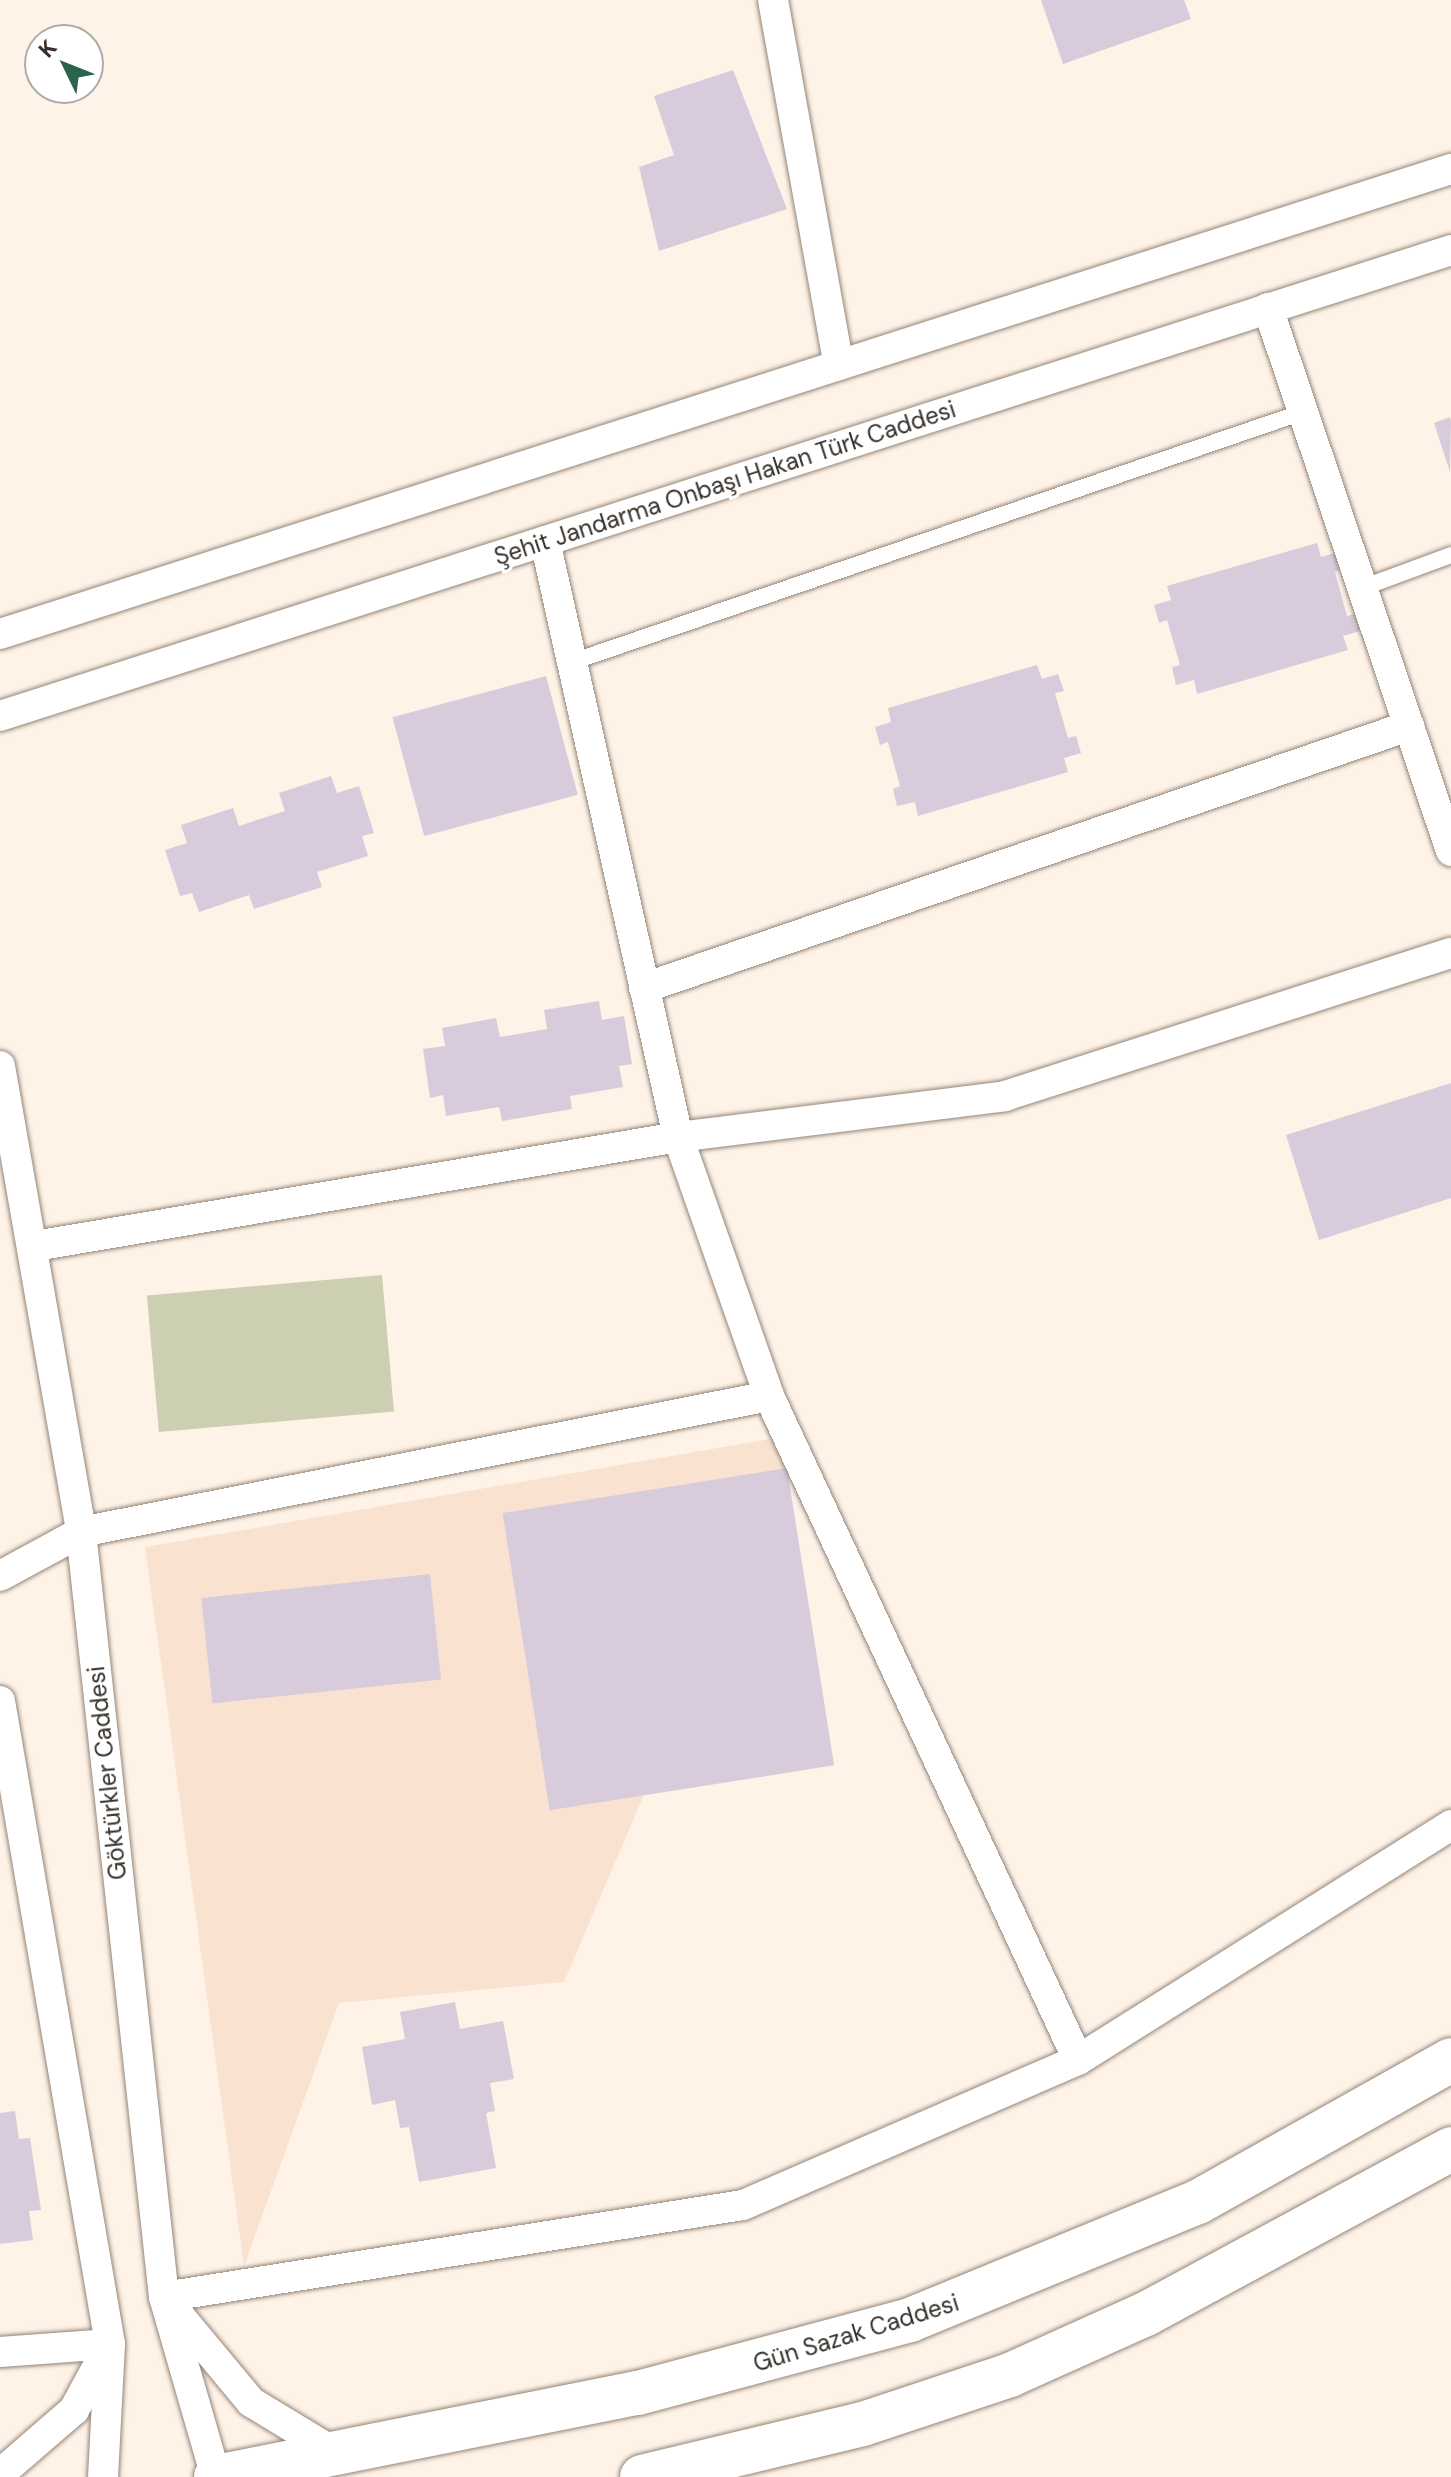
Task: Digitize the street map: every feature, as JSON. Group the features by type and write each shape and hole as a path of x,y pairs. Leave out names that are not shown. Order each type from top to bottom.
{"street":[{"path":"773,0 839,365"},
{"path":"0,634 1451,169"},
{"name":"Şehit Jandarma Onbaşı Hakan Türk Caddesi","path":"0,716 1451,250"},
{"path":"1268,308 1451,851"},
{"path":"545,541 678,1137 769,1396 1078,2060"},
{"path":"644,988 1409,726"},
{"path":"35,1246 678,1137 1005,1096 1451,953"},
{"name":"Göktürkler Caddesi","path":"0,1066 35,1246 81,1532 164,2297 216,2477"},
{"path":"0,1576 81,1532 769,1396"},
{"path":"0,1701 110,2344 103,2477"},
{"path":"164,2297 743,2205 1078,2060 1451,1825"},
{"name":"Gün Sazak Caddesi","path":"216,2477 669,2385 1008,2285 1198,2202 1451,2060"},
{"path":"642,2477 863,2424 1010,2375 1146,2314 1451,2149"},
{"path":"164,2297 251,2402 337,2454"},
{"path":"0,2352 110,2344"},
{"path":"0,2474 74,2410 110,2344"}],"lane":[{"path":"572,662 1303,412"},
{"path":"1362,588 1451,555"}],"shaded area":[{"path":"798,1434 564,1982 339,2003 244,2266 145,1547"}],"green space":[{"path":"382,1275 394,1411 159,1432 147,1296"}],"building":[{"path":"1041,0 1184,0 1191,19 1063,64"},
{"path":"733,70 787,209 659,251 639,167 674,155 654,96"},
{"path":"1450,417 1451,422 1450,472 1434,423"},
{"path":"1317,543 1321,557 1338,552 1343,569 1335,572 1347,616 1355,614 1360,631 1343,636 1348,650 1197,694 1194,680 1176,685 1172,667 1180,665 1167,620 1159,623 1154,605 1171,600 1167,586"},
{"path":"1037,665 1042,679 1058,674 1064,691 1055,693 1068,738 1076,736 1081,753 1064,758 1068,772 918,816 915,802 897,806 893,789 900,786 888,742 880,745 875,727 891,722 888,708"},
{"path":"546,676 578,795 424,836 392,717"},
{"path":"331,776 337,793 359,786 374,833 362,836 368,856 317,872 322,887 254,909 249,895 199,912 192,893 180,896 165,850 187,843 181,825 233,808 239,826 285,811 279,793"},
{"path":"599,1001 602,1020 624,1016 632,1064 619,1066 623,1087 570,1096 572,1109 502,1121 499,1107 446,1116 443,1095 430,1098 423,1049 445,1046 442,1028 496,1018 500,1037 547,1029 544,1010"},
{"path":"1451,1083 1451,1198 1319,1240 1286,1135"},
{"path":"787,1468 834,1765 550,1810 503,1513"},
{"path":"430,1574 441,1679 212,1703 201,1598"},
{"path":"455,2002 460,2029 503,2021 514,2079 490,2083 495,2111 486,2113 496,2168 419,2182 409,2127 400,2128 395,2100 372,2105 362,2047 405,2039 400,2012"},
{"path":"15,2111 19,2139 30,2138 41,2210 29,2211 33,2240 0,2244 0,2113"}]}
